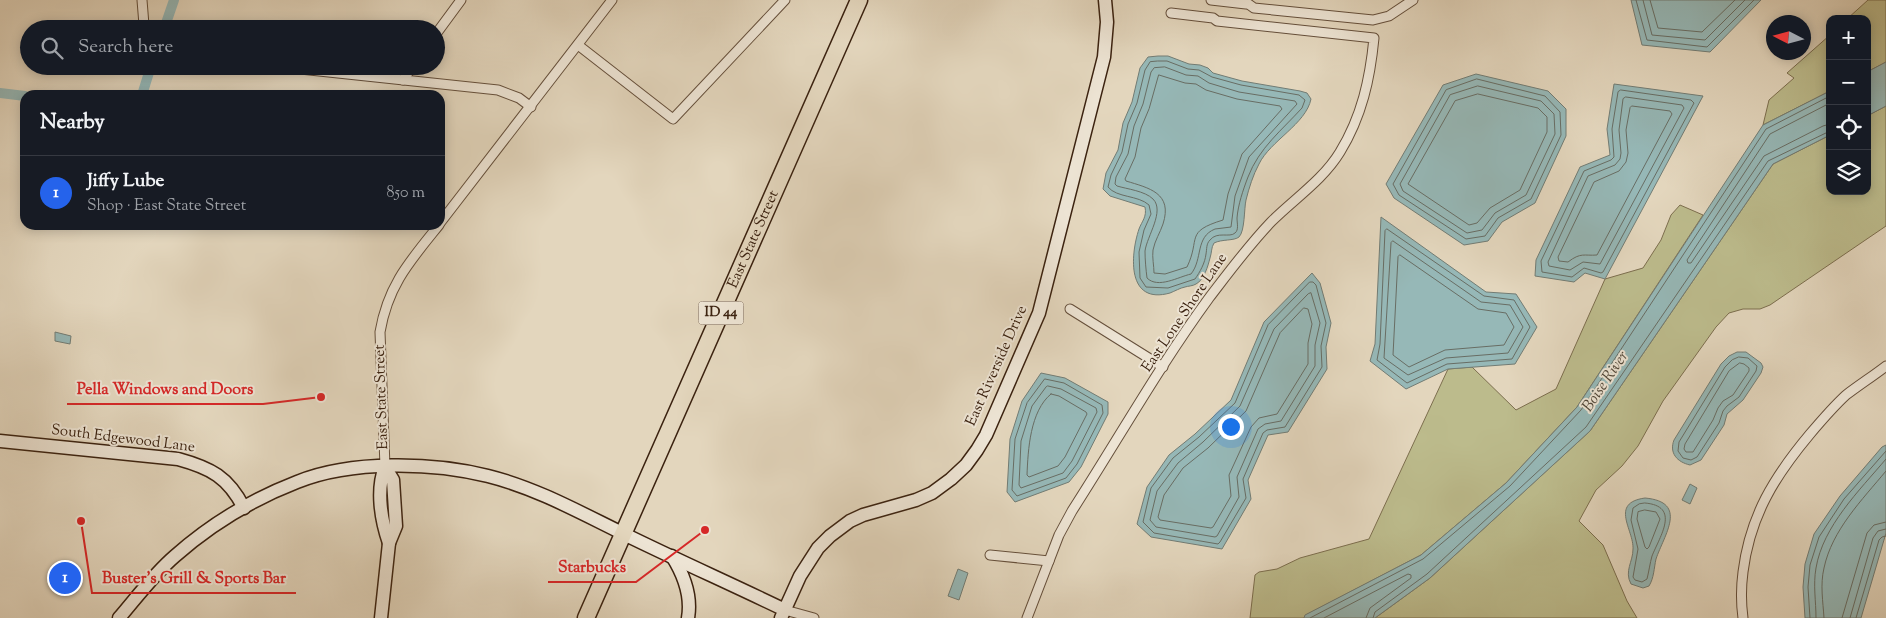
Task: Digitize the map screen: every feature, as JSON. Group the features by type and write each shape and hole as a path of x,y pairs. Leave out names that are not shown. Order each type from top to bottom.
{"highway":[{"name":"East State Street","path":"623,533 859,0"},
{"name":"ID 44","path":"586,618 623,533"}],"street":[{"path":"142,0 144,20"},
{"path":"445,22 461,0"},
{"name":"East State Street","path":"445,216 612,0"},
{"path":"578,45 673,119 785,0"},
{"name":"East Riverside Drive","path":"783,614 800,576 818,548 830,536 850,521 863,515 916,500 932,493 966,465 986,435 1039,313 1104,57 1107,22 1105,0"},
{"path":"1211,0 1245,2 1254,8 1373,20 1389,16 1413,0"},
{"name":"East Lone Shore Lane","path":"1027,618 1059,535 1072,511 1201,309 1238,260 1271,222 1319,178 1338,154 1352,130 1363,103 1370,74 1374,38 1217,21 1213,18 1171,13"},
{"path":"356,75 498,90 519,98 531,107"},
{"path":"403,80 407,75"},
{"name":"East State Street","path":"385,466 380,332 383,314 395,284 435,230"},
{"path":"1070,309 1163,367"},
{"path":"1743,618 1742,586 1745,556 1752,528 1762,503 1774,481 1793,454 1845,396 1886,366"},
{"name":"South Edgewood Lane","path":"0,441 178,459 199,465 216,473 237,495 244,508"},
{"path":"119,618 174,556 203,533 244,508 298,482 327,474 362,468 405,465 435,467 489,476 540,494 672,556 783,614 814,618"},
{"path":"381,618 389,543 383,527 380,479 385,466"},
{"path":"990,555 1050,561"},
{"path":"672,556 687,585 690,605 688,618"}],"shaded area":[{"path":"1868,0 1886,0 1886,62 1871,70 1871,15 1851,15"},
{"path":"1826,39 1826,93 1763,125 1769,100 1794,78 1787,73 1802,60 1811,60 1811,52"},
{"path":"1886,106 1886,226 1770,305 1760,309 1743,309 1729,313 1716,327 1663,401 1638,446 1622,466 1596,490 1579,521 1603,545 1627,601 1637,618 1375,618 1430,578 1590,431 1773,164 1826,137 1826,195 1871,195 1871,114"},
{"path":"1680,205 1703,215 1577,407 1506,483 1421,555 1306,615 1304,618 1250,618 1255,575 1259,572 1277,569 1300,558 1369,539 1448,369 1472,367 1516,410 1556,389 1605,279 1643,268 1661,240 1671,215"}],"water":[{"path":"1631,0 1761,0 1710,52 1642,45"},
{"path":"1168,56 1189,64 1200,65 1208,68 1213,73 1242,81 1300,91 1307,93 1311,99 1308,108 1302,116 1271,148 1259,164 1247,195 1243,225 1239,237 1214,243 1207,269 1195,285 1170,293 1156,295 1146,292 1139,285 1135,276 1134,252 1139,229 1145,216 1145,207 1110,196 1103,189 1106,173 1118,150 1123,123 1132,102 1140,68 1148,57"},
{"path":"1886,62 1886,106 1871,114 1871,105 1871,70"},
{"path":"1476,74 1548,91 1566,109 1566,136 1535,203 1502,222 1488,241 1464,245 1394,198 1386,184 1443,85"},
{"path":"1614,84 1703,96 1605,279 1585,273 1574,282 1535,276 1536,260 1580,167 1610,155 1607,129"},
{"name":"Boise River","path":"1826,93 1826,137 1773,164 1590,431 1430,578 1375,618 1304,618 1305,615 1421,555 1506,483 1577,407 1763,125"},
{"path":"1381,217 1486,292 1516,294 1537,327 1515,364 1448,369 1406,389 1370,361 1375,344"},
{"path":"1312,273 1320,283 1331,323 1326,347 1327,369 1288,432 1268,435 1248,480 1251,499 1222,549 1151,537 1137,524 1147,487 1169,455 1195,434 1231,400 1264,322"},
{"path":"55,332 71,336 70,344 55,341"},
{"path":"1737,352 1746,352 1761,363 1763,367 1761,373 1743,400 1727,414 1724,425 1701,460 1690,465 1681,462 1673,453 1674,440 1721,364 1729,356"},
{"path":"1041,373 1065,378 1108,402 1108,414 1081,467 1069,482 1015,502 1007,492 1010,439 1022,401"},
{"path":"1886,445 1886,533 1861,618 1805,618 1803,587 1805,564 1814,534 1840,496 1882,447"},
{"path":"1690,484 1697,488 1690,504 1682,500"},
{"path":"1645,498 1658,501 1666,506 1670,513 1670,521 1656,559 1651,583 1643,588 1631,584 1628,575 1633,549 1626,511 1628,505"},
{"path":"958,569 968,573 959,600 948,596"}],"waterway":[{"path":"167,20 174,0"},
{"path":"144,90 148,75"},
{"path":"0,93 20,95"}],"place":[{"name":"Pella Windows and Doors","path":"321,397"},
{"name":"Buster's Grill & Sports Bar","path":"81,521"},
{"name":"Starbucks","path":"705,530"},
{"name":"Jiffy Lube","path":"65,578"}]}
